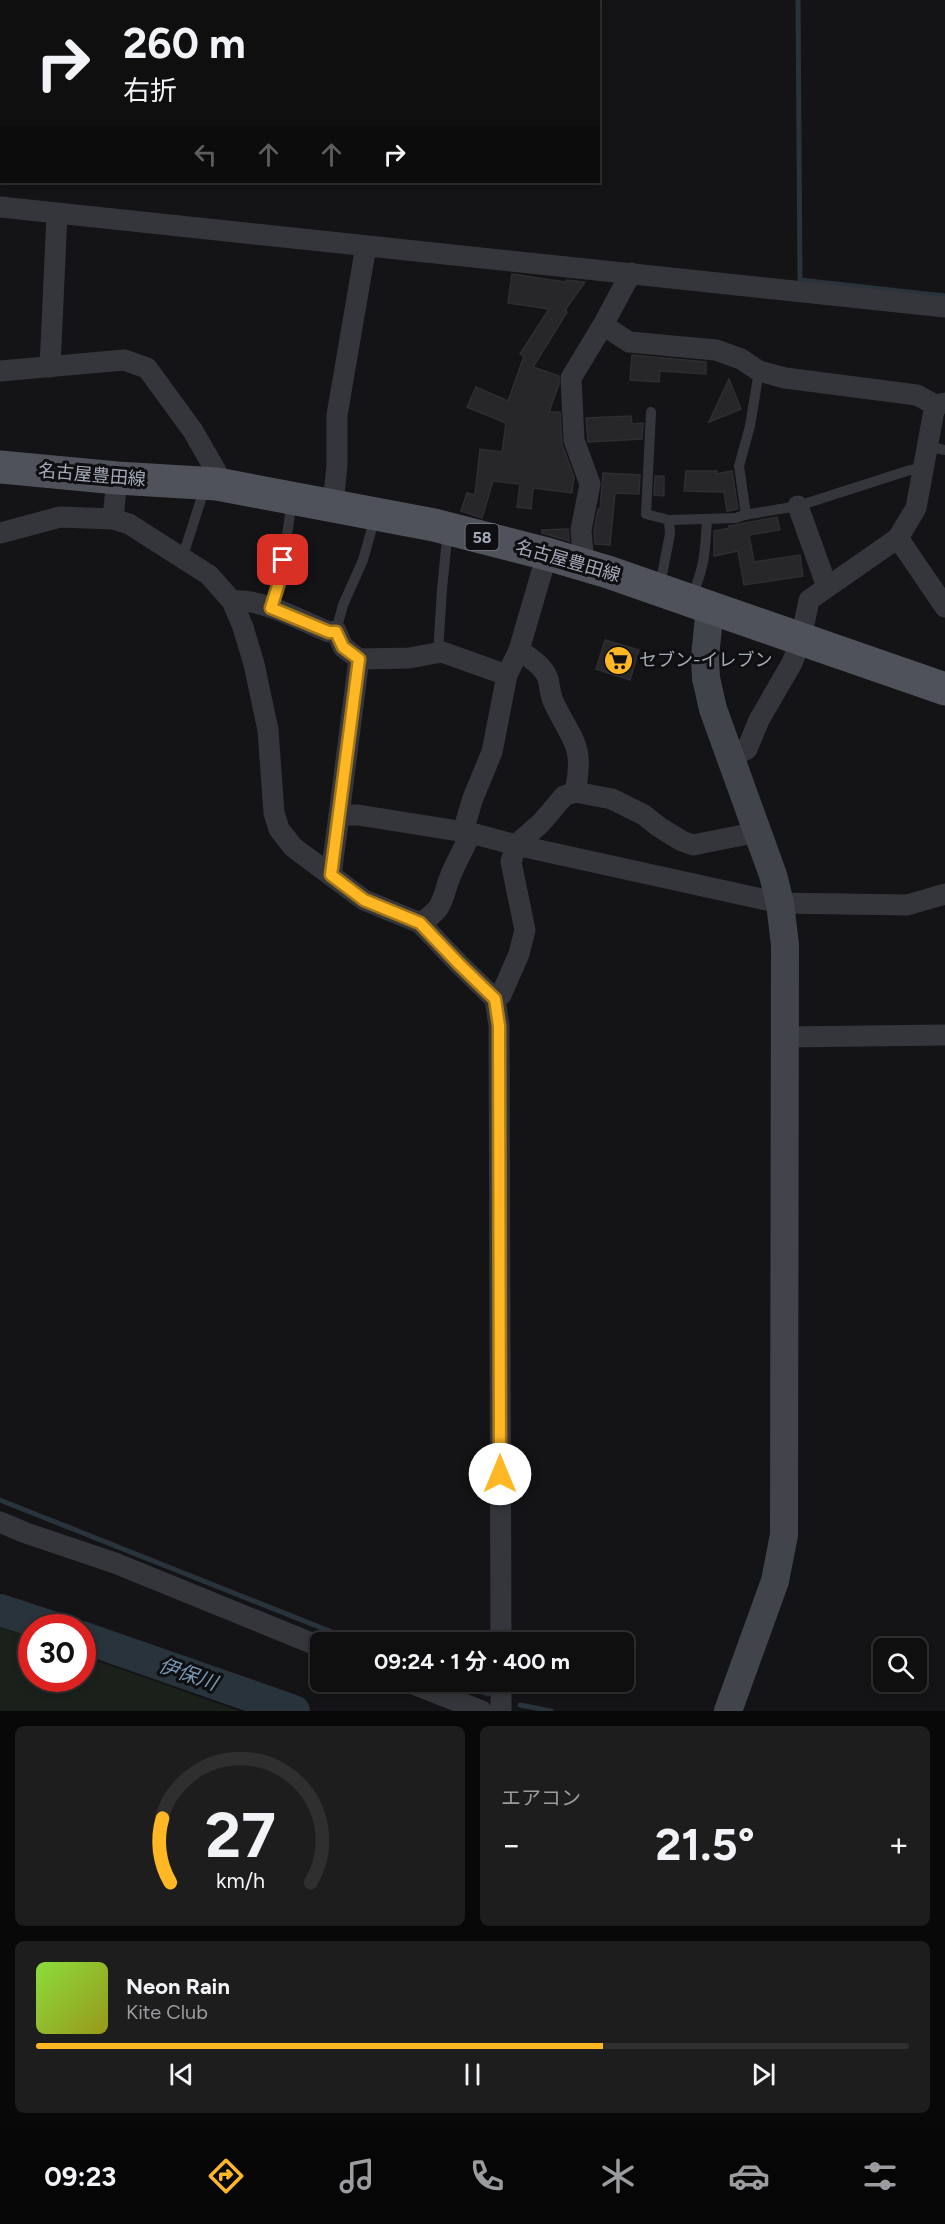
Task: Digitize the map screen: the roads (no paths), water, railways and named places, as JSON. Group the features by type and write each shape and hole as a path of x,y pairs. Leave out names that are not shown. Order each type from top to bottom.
{"main road":[{"name":"名古屋豊田線","path":"0,467 212,484 293,497 452,530 547,554 659,589 945,689"}],"street":[{"path":"0,207 945,307"},
{"path":"50,367 57,214"},
{"path":"333,505 337,465 337,415 366,246"},
{"path":"584,565 581,530 590,484 574,440 572,378 631,273"},
{"path":"603,325 629,342 716,350 741,359 759,371 794,379 917,395 940,404 936,448 922,469 916,508 898,538 809,600 801,639 792,663 756,726 747,749 731,758"},
{"path":"0,371 124,360 147,368 193,431 217,473 212,484"},
{"path":"113,519 117,478"},
{"path":"798,506 827,587"},
{"path":"0,533 60,517 113,519 129,524 208,575 232,602 243,627 254,664 268,730 274,813 279,830 293,847 364,900 420,923 495,999 499,1026 501,1632"},
{"path":"898,538 945,607"},
{"path":"420,923 435,914 445,895 467,832 473,798 492,752 507,675 519,650 547,554"},
{"path":"232,602 244,600 271,608 329,632 336,632 343,647 359,659 409,658 441,652 507,675"},
{"path":"700,603 706,678 713,709 773,875 780,903 785,945 784,1535 775,1581 728,1711"},
{"path":"519,650 532,659 547,675 552,700 579,752 579,772 575,792"},
{"path":"331,875 359,659"},
{"path":"495,999 501,995 519,954 525,930 511,862 516,845 542,823 564,796 575,792 588,793 619,803 644,815 681,841 693,845 758,832"},
{"path":"339,815 358,815 467,832 516,845 780,903 907,904 945,894"},
{"path":"785,1037 945,1035"},
{"path":"0,1522 115,1563 310,1643"},
{"path":"434,1692 482,1711"},
{"path":"501,1692 501,1711"}],"lane":[{"path":"746,514 739,466 750,426 759,371"},
{"path":"651,412 646,514 669,520 736,518 746,514 798,506 910,470 922,469"},
{"path":"182,559 203,497 212,484"},
{"path":"271,608 281,576 293,497"},
{"path":"336,632 343,605 363,560 375,513"},
{"path":"659,589 670,534 669,520"},
{"path":"700,603 707,520"},
{"path":"438,653 447,539 452,530"}],"waterway":[{"path":"798,0 800,280 945,296"},
{"path":"0,1500 332,1632"},
{"name":"伊保川","path":"0,1610 18,1616"},
{"name":"伊保川","path":"96,1642 294,1711"},
{"path":"482,1692 488,1694"},
{"path":"520,1705 551,1711"}],"place":[{"name":"セブン-イレブン","path":"618,660"}]}
